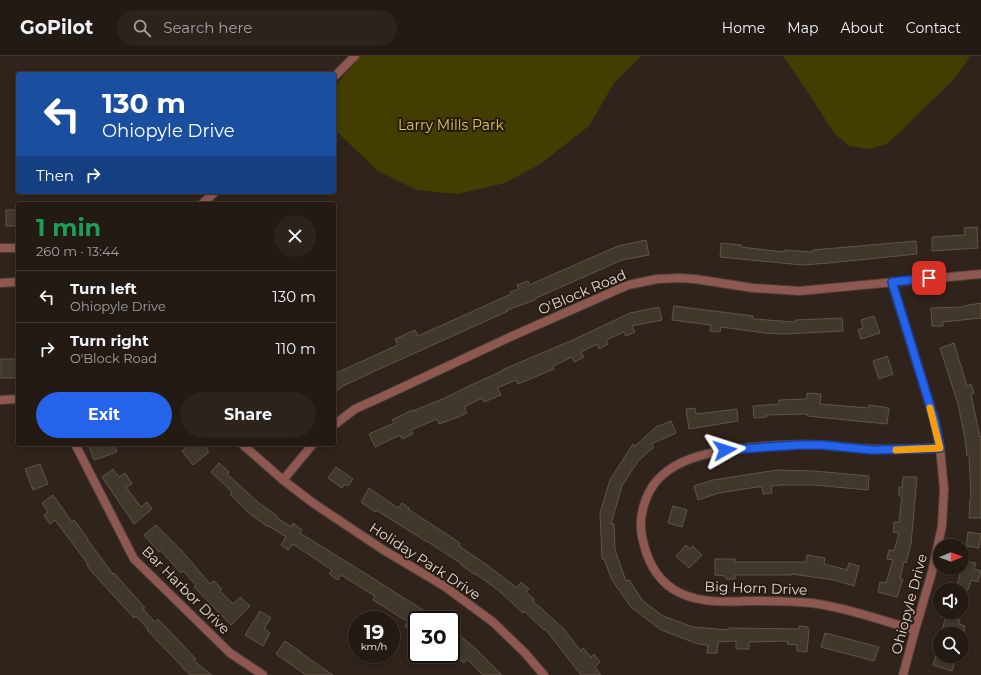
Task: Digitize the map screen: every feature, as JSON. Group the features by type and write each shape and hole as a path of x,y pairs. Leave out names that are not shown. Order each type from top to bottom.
{"street":[{"path":"336,75 355,56"},
{"path":"204,202 213,194"},
{"path":"0,248 16,248"},
{"name":"O'Block Road","path":"336,423 355,409 386,394 628,285 657,279 680,278 761,289 799,291 981,274"},
{"path":"0,283 16,282"},
{"name":"Ohiopyle Drive","path":"892,282 935,422 940,448 944,488 942,526 932,572 903,675"},
{"path":"0,400 16,399"},
{"name":"Big Horn Drive","path":"915,630 860,613 812,604 787,601 707,601 692,598 679,593 660,578 652,566 646,552 641,537 643,507 649,492 658,480 670,470 699,456 716,452 760,447 800,445 822,445 872,450 940,448"},
{"name":"Bar Harbor Drive","path":"76,446 134,560 230,653 263,675"},
{"path":"244,446 283,480 311,446"},
{"name":"Holiday Park Drive","path":"283,480 313,503 382,549 444,586 492,622 525,653 544,675"}],"green space":[{"name":"Larry Mills Park","path":"360,56 641,56 614,83 589,126 540,164 505,183 458,194 417,190 378,171 336,131 336,86"},
{"path":"783,56 970,56 956,77 899,133 886,144 870,149 849,146 834,133"}],"building":[{"path":"6,210 16,210 16,226 6,226"},
{"path":"977,227 978,248 932,251 932,237 965,235 964,228"},
{"path":"646,240 649,255 622,260 534,299 535,300 507,310 508,311 343,386 336,391 336,373 398,345 395,339 415,330 418,336 511,294 510,292 519,289 517,285 528,281 529,285 618,246"},
{"path":"916,241 917,254 829,263 802,265 720,257 721,243 784,252 784,250 813,252 813,250"},
{"path":"981,303 981,318 943,322 943,326 932,326 931,308 963,307"},
{"path":"674,306 753,316 753,319 795,322 795,320 842,318 843,331 784,334 721,327 720,332 710,331 711,325 672,320"},
{"path":"659,307 662,320 632,326 635,332 626,336 624,332 606,340 608,344 599,349 597,344 581,352 584,357 574,362 572,357 553,366 554,369 518,384 516,380 497,388 501,395 484,402 482,398 464,407 467,413 439,424 437,419 411,430 413,434 402,439 400,435 375,447 369,434 394,423 392,420 412,410 413,411 447,397 502,370 575,339 630,313"},
{"path":"874,316 880,333 861,339 858,330 863,328 861,320"},
{"path":"954,343 967,386 971,384 974,393 971,394 980,437 981,436 981,518 969,518 971,499 969,456 967,456 958,404 940,348"},
{"path":"887,356 893,374 879,379 873,361"},
{"path":"1,359 16,359 16,378 1,378"},
{"path":"807,393 821,394 820,404 869,408 869,405 889,408 887,424 807,416 807,414 766,415 767,417 754,418 753,406 779,404 779,400 807,399"},
{"path":"695,408 696,414 737,409 738,421 689,429 686,409"},
{"path":"671,421 676,433 651,444 654,447 638,461 622,486 611,524 614,524 615,550 626,581 629,580 643,601 663,616 693,627 729,630 729,628 799,629 799,626 808,627 807,652 797,651 797,645 787,644 788,641 749,642 749,649 736,649 736,641 718,642 717,653 707,653 708,645 698,644 661,630 631,607 612,580 604,559 602,559 600,513 610,480 633,444 635,446 656,427"},
{"path":"89,446 115,446 117,452 94,460"},
{"path":"188,446 205,446 208,450 208,453 193,465 182,451"},
{"path":"219,463 229,472 227,474 259,503 277,516 276,517 291,527 293,523 302,530 300,533 424,611 408,611 408,622 400,617 400,611 390,611 373,600 375,596 341,575 338,580 329,574 332,570 293,544 288,550 281,545 286,537 269,526 268,527 250,514 230,494 232,492 211,472"},
{"path":"40,464 48,484 33,490 25,469"},
{"path":"336,467 353,479 348,486 345,484 342,488 328,478"},
{"path":"113,469 119,477 125,473 132,484 126,487 141,507 147,502 152,509 134,524 102,477"},
{"path":"777,470 814,471 869,476 868,490 814,485 782,485 771,486 772,493 763,494 762,487 757,487 719,493 698,500 694,486 713,480"},
{"path":"903,477 917,477 911,544 906,563 904,562 900,579 903,579 897,597 878,592 880,582 886,583 893,560 887,559 889,550 894,551 899,533 893,532 894,522 899,522 902,496 899,496 899,487 902,487"},
{"path":"369,488 398,508 402,503 409,508 408,509 460,543 459,546 517,588 521,582 529,589 526,592 534,599 533,601 563,628 581,651 583,648 591,657 594,654 600,662 595,667 601,675 581,675 545,629 544,630 524,611 523,613 498,590 428,542 376,510 375,512 361,502"},
{"path":"53,495 72,522 74,520 113,574 114,573 145,608 143,609 155,622 158,619 196,659 194,661 212,675 190,675 147,630 148,629 136,616 134,618 91,571 87,565 88,564 55,520 50,524 44,515 48,512 42,503"},
{"path":"673,506 687,510 682,527 668,523"},
{"path":"156,525 182,551 210,584 214,581 222,589 220,591 233,604 240,597 250,606 231,625 194,587 196,585 183,571 181,573 144,535"},
{"path":"968,532 981,534 979,548 969,546 969,539 967,539"},
{"path":"686,545 690,549 693,546 702,555 689,568 676,556"},
{"path":"807,555 825,558 824,564 847,570 849,563 859,566 854,586 834,580 792,574 735,575 735,579 726,579 726,576 715,575 715,559 735,559 735,562 806,562"},
{"path":"969,562 976,563 974,569 981,571 978,582 971,580 969,587 969,583 958,583 960,575 969,575"},
{"path":"260,611 271,618 264,629 270,633 263,646 245,635"},
{"path":"945,619 960,620 959,624 965,626 965,627 943,627"},
{"path":"825,633 879,647 874,661 821,647"},
{"path":"460,636 475,648 502,675 483,675 467,659 464,663 460,660"},
{"path":"285,641 333,675 306,675 276,654"},
{"path":"934,663 954,663 952,671 933,665"}],"slow traffic":[{"path":"896,450 940,448 935,422 930,408"}],"route":[{"path":"725,450 783,445 822,445 872,450 940,448 935,422 892,282 929,278"}]}
